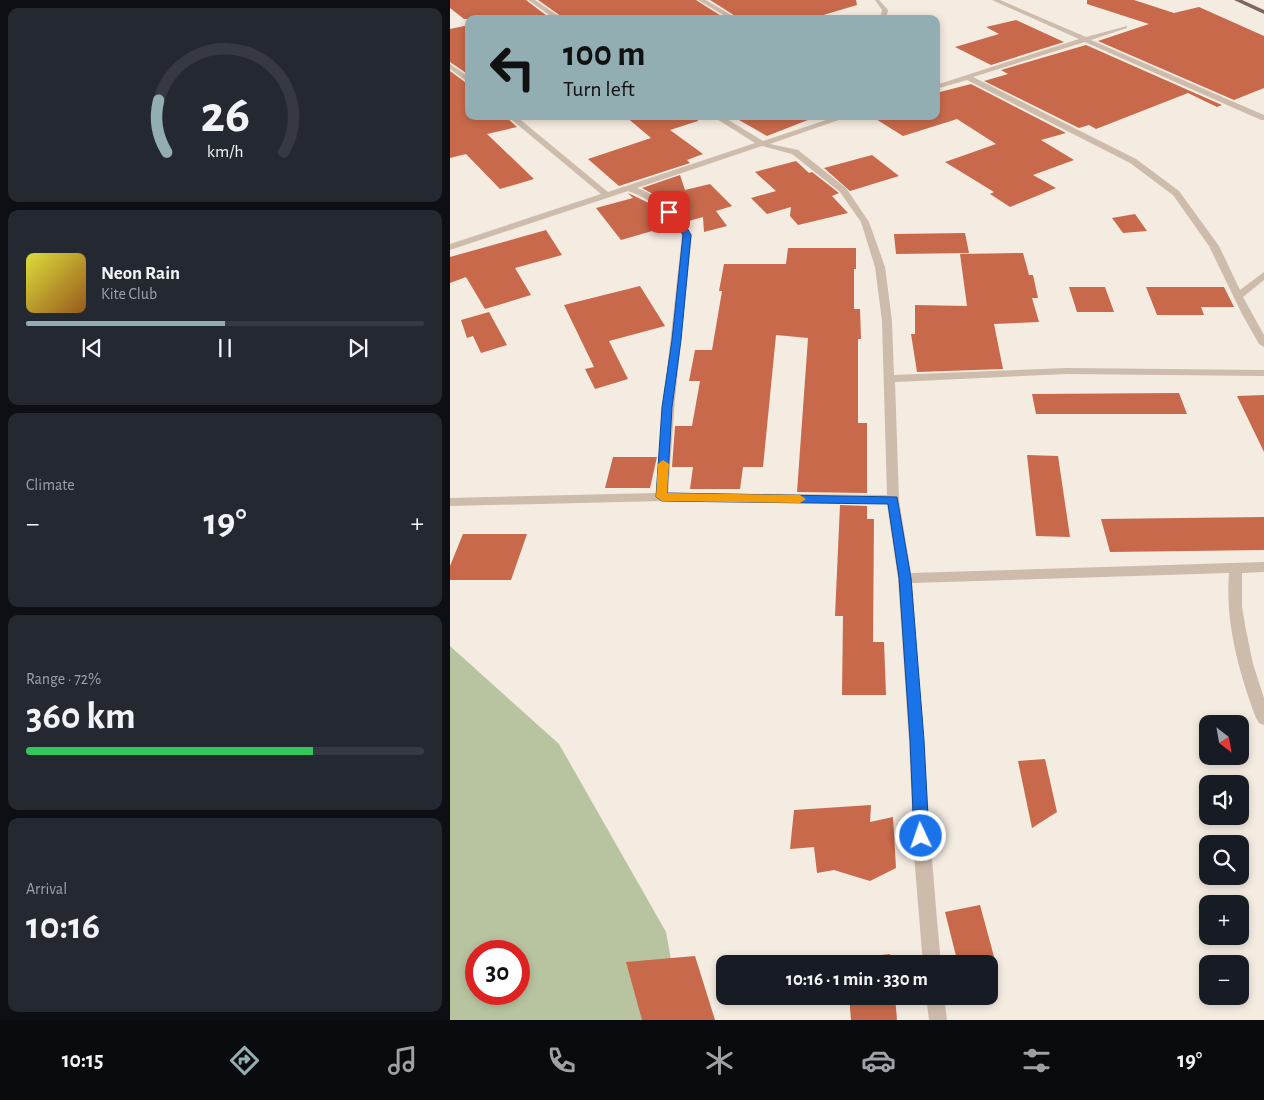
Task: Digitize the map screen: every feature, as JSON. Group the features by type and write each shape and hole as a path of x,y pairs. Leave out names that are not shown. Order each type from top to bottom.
{"main road":[{"path":"1237,0 1264,12"}],"street":[{"path":"531,0 554,15"},
{"path":"700,0 728,15"},
{"path":"995,0 1264,118"},
{"path":"877,1 885,10 884,15"},
{"path":"940,86 1125,27"},
{"path":"450,66 465,78"},
{"path":"967,78 1133,161 1176,192 1214,246 1264,344"},
{"path":"516,120 607,195"},
{"path":"723,120 762,144 795,152 843,190 865,222 880,267 887,321 893,500 905,578 917,740 922,855 931,955"},
{"path":"450,247 834,120"},
{"path":"628,188 649,195 679,221 687,235 667,407 662,497"},
{"path":"1238,296 1264,275"},
{"path":"888,379 1067,372 1264,373"},
{"path":"450,502 662,497 893,500"},
{"path":"905,578 1264,567"},
{"path":"1236,569 1233,589 1237,618 1244,653 1264,718"},
{"path":"936,1005 938,1020"}],"green space":[{"path":"450,646 559,744 666,932 682,1020 450,1020"}],"building":[{"path":"450,0 526,0 546,15 465,15 464,19 450,8"},
{"path":"538,0 696,0 720,15 559,15"},
{"path":"710,0 856,0 857,5 823,15 734,15"},
{"path":"1087,0 1134,0 1174,13 1199,7 1264,36 1264,88 1234,100 1098,41 1149,24 1087,4"},
{"path":"1016,20 1064,42 991,65 955,47 999,34 986,27"},
{"path":"465,26 465,72 450,62 450,29"},
{"path":"1086,45 1222,105 1217,107 1188,93 1096,129 1089,125 1079,128 984,81 1008,74 1001,70"},
{"path":"450,71 465,82 465,120 509,120 517,127 487,134 534,179 500,189 466,154 450,158"},
{"path":"971,84 1066,133 1041,140 1074,160 1033,175 1056,188 1010,207 990,194 994,192 945,162 996,144 957,119 903,136 877,120 940,120 940,92"},
{"path":"630,120 698,120 670,130 703,154 687,160 690,163 619,186 588,159 651,138"},
{"path":"739,120 808,120 767,136"},
{"path":"872,155 899,176 850,191 824,168"},
{"path":"796,161 809,173 812,172 839,193 832,196 848,213 798,225 790,216 791,207 767,214 751,198 776,191 755,172"},
{"path":"680,175 685,190 710,184 732,206 716,211 727,226 704,232 703,217 685,222 662,199 642,188"},
{"path":"628,193 651,204 673,225 621,240 596,208 633,198"},
{"path":"1135,214 1147,231 1123,233 1112,218"},
{"path":"546,230 562,255 515,268 531,295 485,309 466,277 450,283 450,257"},
{"path":"965,233 969,253 896,254 894,234"},
{"path":"788,248 856,248 854,309 860,309 861,339 858,339 858,423 867,423 867,493 797,492 808,338 776,335 763,467 743,467 740,489 690,489 693,467 672,467 675,426 692,426 700,381 689,381 695,350 712,350 722,291 719,291 724,264 786,264"},
{"path":"1023,253 1029,275 1033,275 1038,298 1032,298 1039,322 994,324 1003,369 917,372 911,334 915,334 915,305 967,306 960,254"},
{"path":"640,286 665,326 609,341 628,379 595,389 585,369 594,367 564,305"},
{"path":"1069,287 1105,287 1114,312 1077,312"},
{"path":"1146,287 1224,287 1234,307 1201,307 1204,315 1157,315"},
{"path":"489,312 507,345 481,353 473,336 467,338 461,320"},
{"path":"1179,393 1187,414 1036,414 1032,394"},
{"path":"1264,395 1264,452 1237,396"},
{"path":"1027,455 1058,456 1070,537 1036,536"},
{"path":"613,457 657,457 650,488 605,488"},
{"path":"840,505 867,506 867,519 874,519 873,642 884,642 886,695 842,695 843,616 835,616"},
{"path":"1264,517 1264,550 1110,552 1101,519"},
{"path":"463,534 527,534 511,580 450,580 450,566"},
{"path":"1045,759 1057,812 1032,828 1018,761"},
{"path":"871,805 870,822 893,817 896,868 870,881 834,870 817,873 814,847 790,849 794,810"},
{"path":"980,905 994,955 956,955 945,912"},
{"path":"695,956 715,1020 642,1020 626,962"},
{"path":"850,1005 896,1005 897,1020 851,1020"}],"slow traffic":[{"path":"663,464 662,497 800,499"}],"route":[{"path":"669,212 679,221 687,235 667,407 662,497 893,500 905,578 917,740 921,836"}]}
